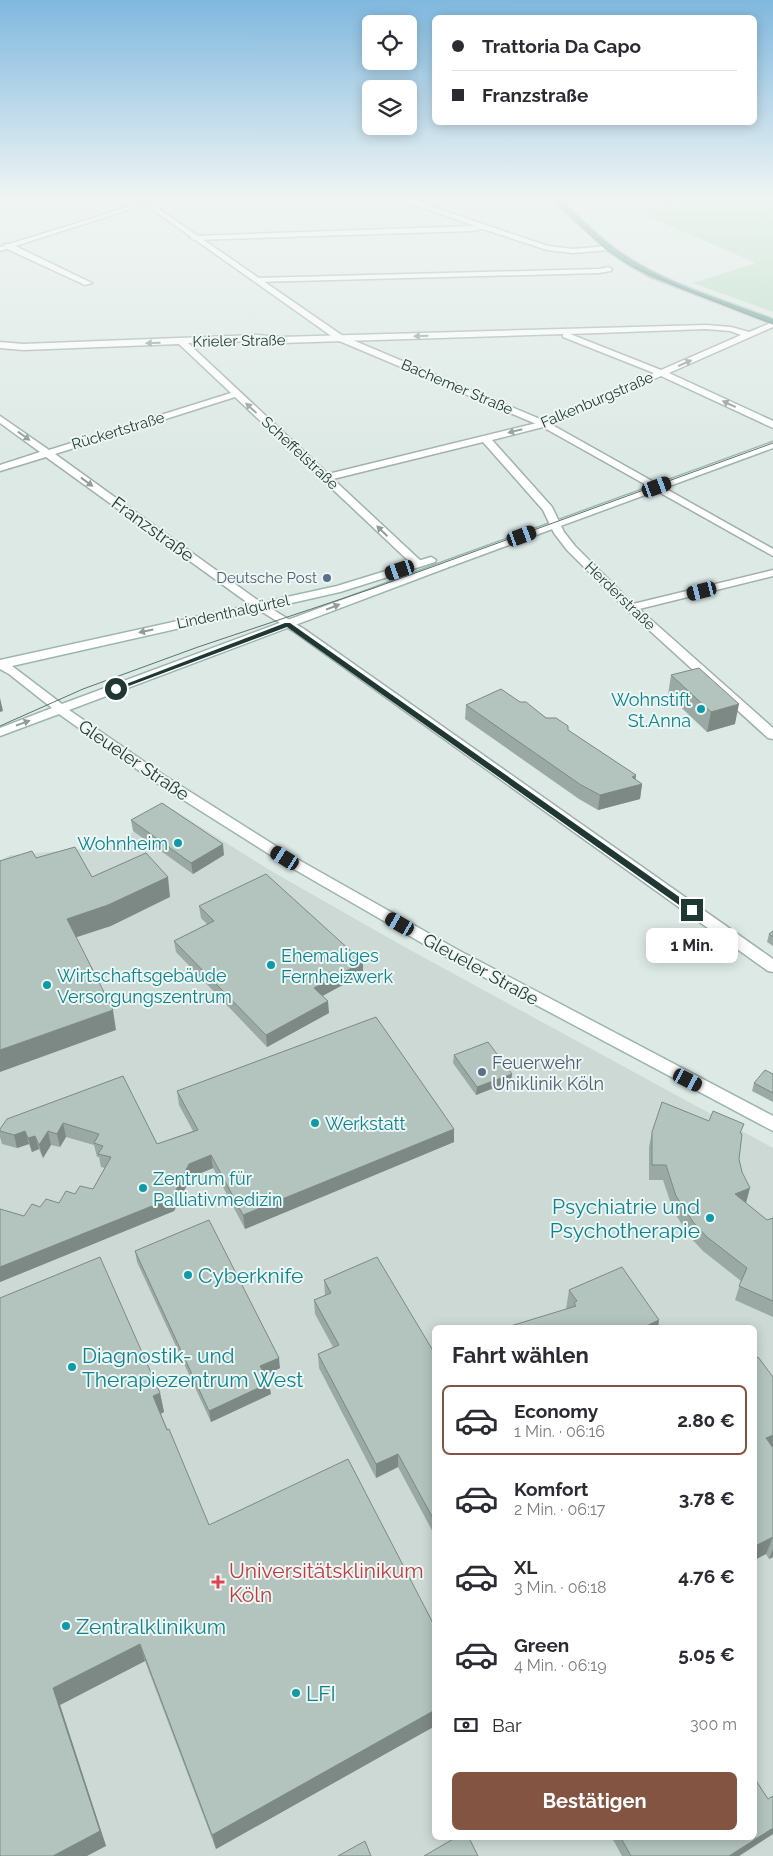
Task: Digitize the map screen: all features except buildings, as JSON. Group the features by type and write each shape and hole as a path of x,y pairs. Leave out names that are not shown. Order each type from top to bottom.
{"main road":[{"path":"682,287 773,323"}],"street":[{"name":"Bachemer Straße","path":"266,287 340,338 544,424 773,554"},
{"name":"Falkenburgstraße","path":"327,477 544,424 773,323"},
{"name":"Krieler Straße","path":"0,345 23,347 257,338 281,340 706,327 731,329 748,334"},
{"path":"563,332 568,336 662,373 773,425"},
{"name":"Scheffelstraße","path":"181,341 418,564"},
{"name":"Rückertstraße","path":"0,468 236,394"},
{"name":"Franzstraße","path":"0,419 773,967"},
{"name":"Lindenthalgürtel","path":"0,732 288,624 647,481 773,436"},
{"name":"Herderstraße","path":"486,438 548,509 564,540 631,608 773,736"},
{"name":"Lindenthalgürtel","path":"0,664 340,589 657,487 773,445"},
{"path":"631,608 773,573"},
{"name":"Gleueler Straße","path":"0,664 13,671 61,709 160,779 285,858 453,954 773,1124"}],"shaded area":[{"name":"Universitätsklinikum Köln","path":"172,809 271,871 410,950 773,1148 773,1856 0,1856 0,860 11,855 112,847"}],"green space":[{"path":"703,287 773,287 773,312"}],"tram line":[{"path":"678,287 773,324"},
{"path":"0,726 83,689 198,647 374,588 773,443"}],"place":[{"name":"Deutsche Post","path":"327,578"},
{"name":"Wohnstift St.Anna","path":"701,709"},
{"name":"Wohnheim","path":"178,843"},
{"name":"Ehemaliges Fernheizwerk","path":"271,965"},
{"name":"Wirtschaftsgebäude Versorgungszentrum","path":"47,985"},
{"name":"Feuerwehr Uniklinik Köln","path":"482,1072"},
{"name":"Werkstatt","path":"315,1123"},
{"name":"Zentrum für Palliativmedizin","path":"143,1188"},
{"name":"Psychiatrie und Psychotherapie","path":"710,1218"},
{"name":"Cyberknife","path":"188,1275"},
{"name":"Diagnostik- und Therapiezentrum West","path":"72,1367"},
{"name":"Universitätsklinikum Köln","path":"218,1582"},
{"name":"Zentralklinikum","path":"66,1626"},
{"name":"LFI","path":"296,1693"}],"route":[{"path":"116,689 288,624 692,910"}]}
